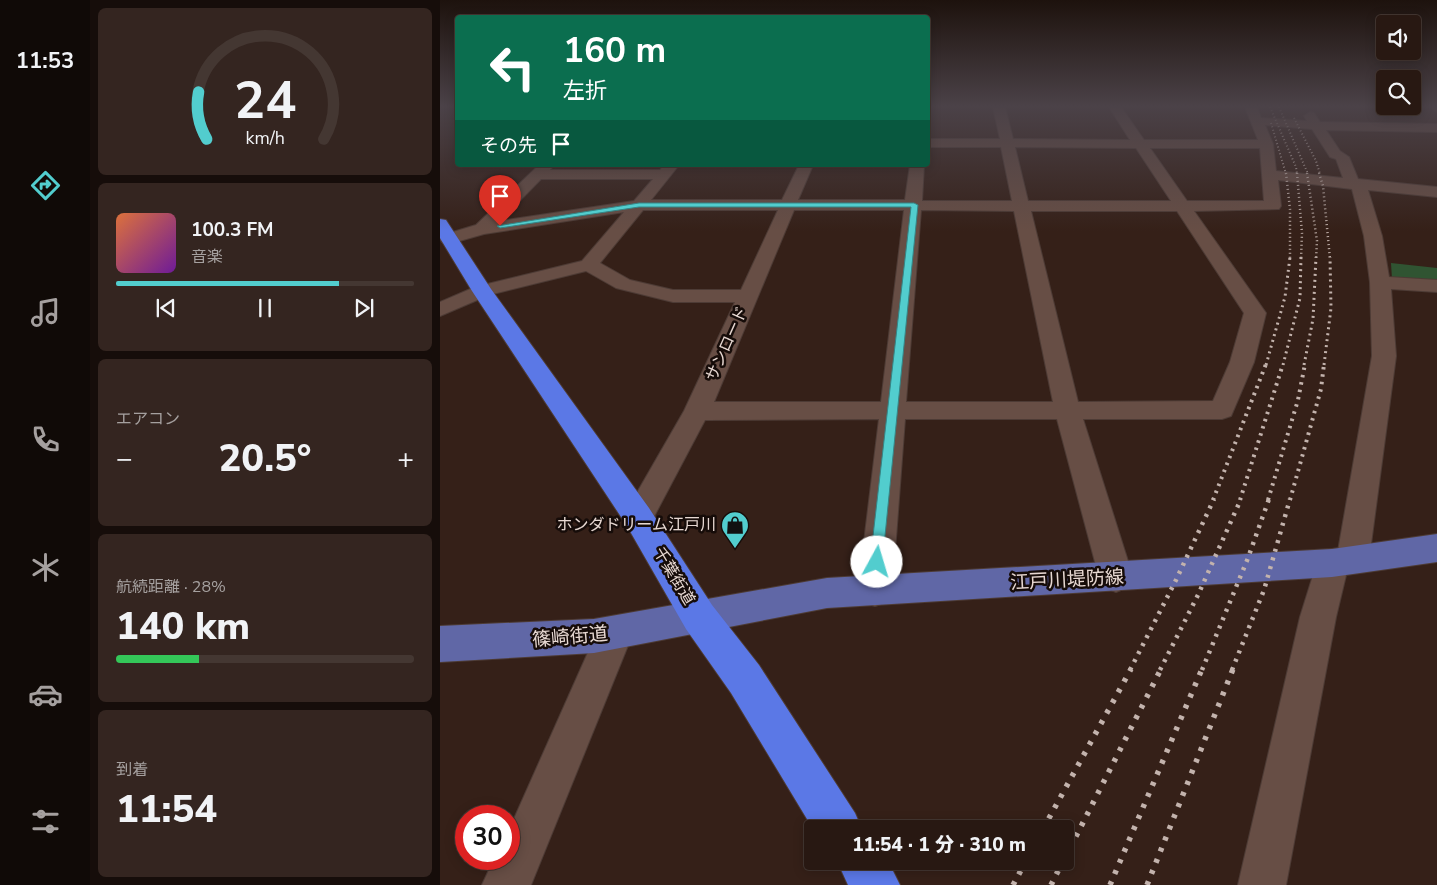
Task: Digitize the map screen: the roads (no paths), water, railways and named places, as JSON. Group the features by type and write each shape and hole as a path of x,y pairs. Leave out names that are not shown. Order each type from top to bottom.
{"highway":[{"name":"千葉街道","path":"445,232 482,291 638,517 699,617 745,679 833,820"},
{"path":"866,870 876,885"}],"main road":[{"name":"江戸川堤防線","path":"699,617 827,593 1116,577 1343,561 1437,548"},
{"name":"篠崎街道","path":"440,644 594,636 699,617"}],"street":[{"path":"1008,148 1067,409 1116,577"},
{"path":"697,411 1222,410 1242,362 1255,313 1144,148"},
{"path":"445,232 482,229 639,205 1273,206 1267,148"},
{"path":"1262,885 1318,617 1343,561 1384,356 1380,282 1373,236 1356,185 1342,157 1335,154 1332,148"},
{"name":"サンロード","path":"638,517 697,411 805,167"},
{"path":"875,591 917,167"},
{"path":"482,229 541,170 668,170"},
{"path":"440,310 482,291 588,264 668,170"},
{"path":"1271,176 1437,192"},
{"path":"588,264 623,284 673,296 748,296"},
{"path":"1380,282 1437,286"},
{"path":"506,885 523,852 615,633"}],"railway":[{"path":"1278,148 1286,174"},
{"path":"1288,148 1297,174"},
{"path":"1297,148 1308,174"},
{"path":"1310,148 1320,174"},
{"path":"1286,173 1290,209 1290,257"},
{"path":"1297,173 1302,233 1301,259"},
{"path":"1307,173 1317,241 1316,259"},
{"path":"1319,173 1323,186 1330,259"},
{"path":"1266,365 1285,297 1290,257"},
{"path":"1283,365 1300,298 1301,257"},
{"path":"1304,365 1313,319 1316,257"},
{"path":"1324,365 1331,308 1330,257"},
{"path":"1213,500 1266,364"},
{"path":"1240,500 1283,364"},
{"path":"1268,500 1298,400 1305,364"},
{"path":"1290,500 1321,389 1324,364"},
{"path":"1130,670 1176,580 1214,499"},
{"path":"1160,670 1198,595 1241,499"},
{"path":"1202,670 1248,558 1269,499"},
{"path":"1232,670 1264,590 1290,499"},
{"path":"1048,820 1131,669"},
{"path":"1074,840 1161,669"},
{"path":"1110,885 1202,669"},
{"path":"1147,885 1233,669"},
{"path":"1013,885 1021,870"},
{"path":"1051,885 1058,870"}],"place":[{"name":"ホンダドリーム江戸川","path":"735,549"}]}
